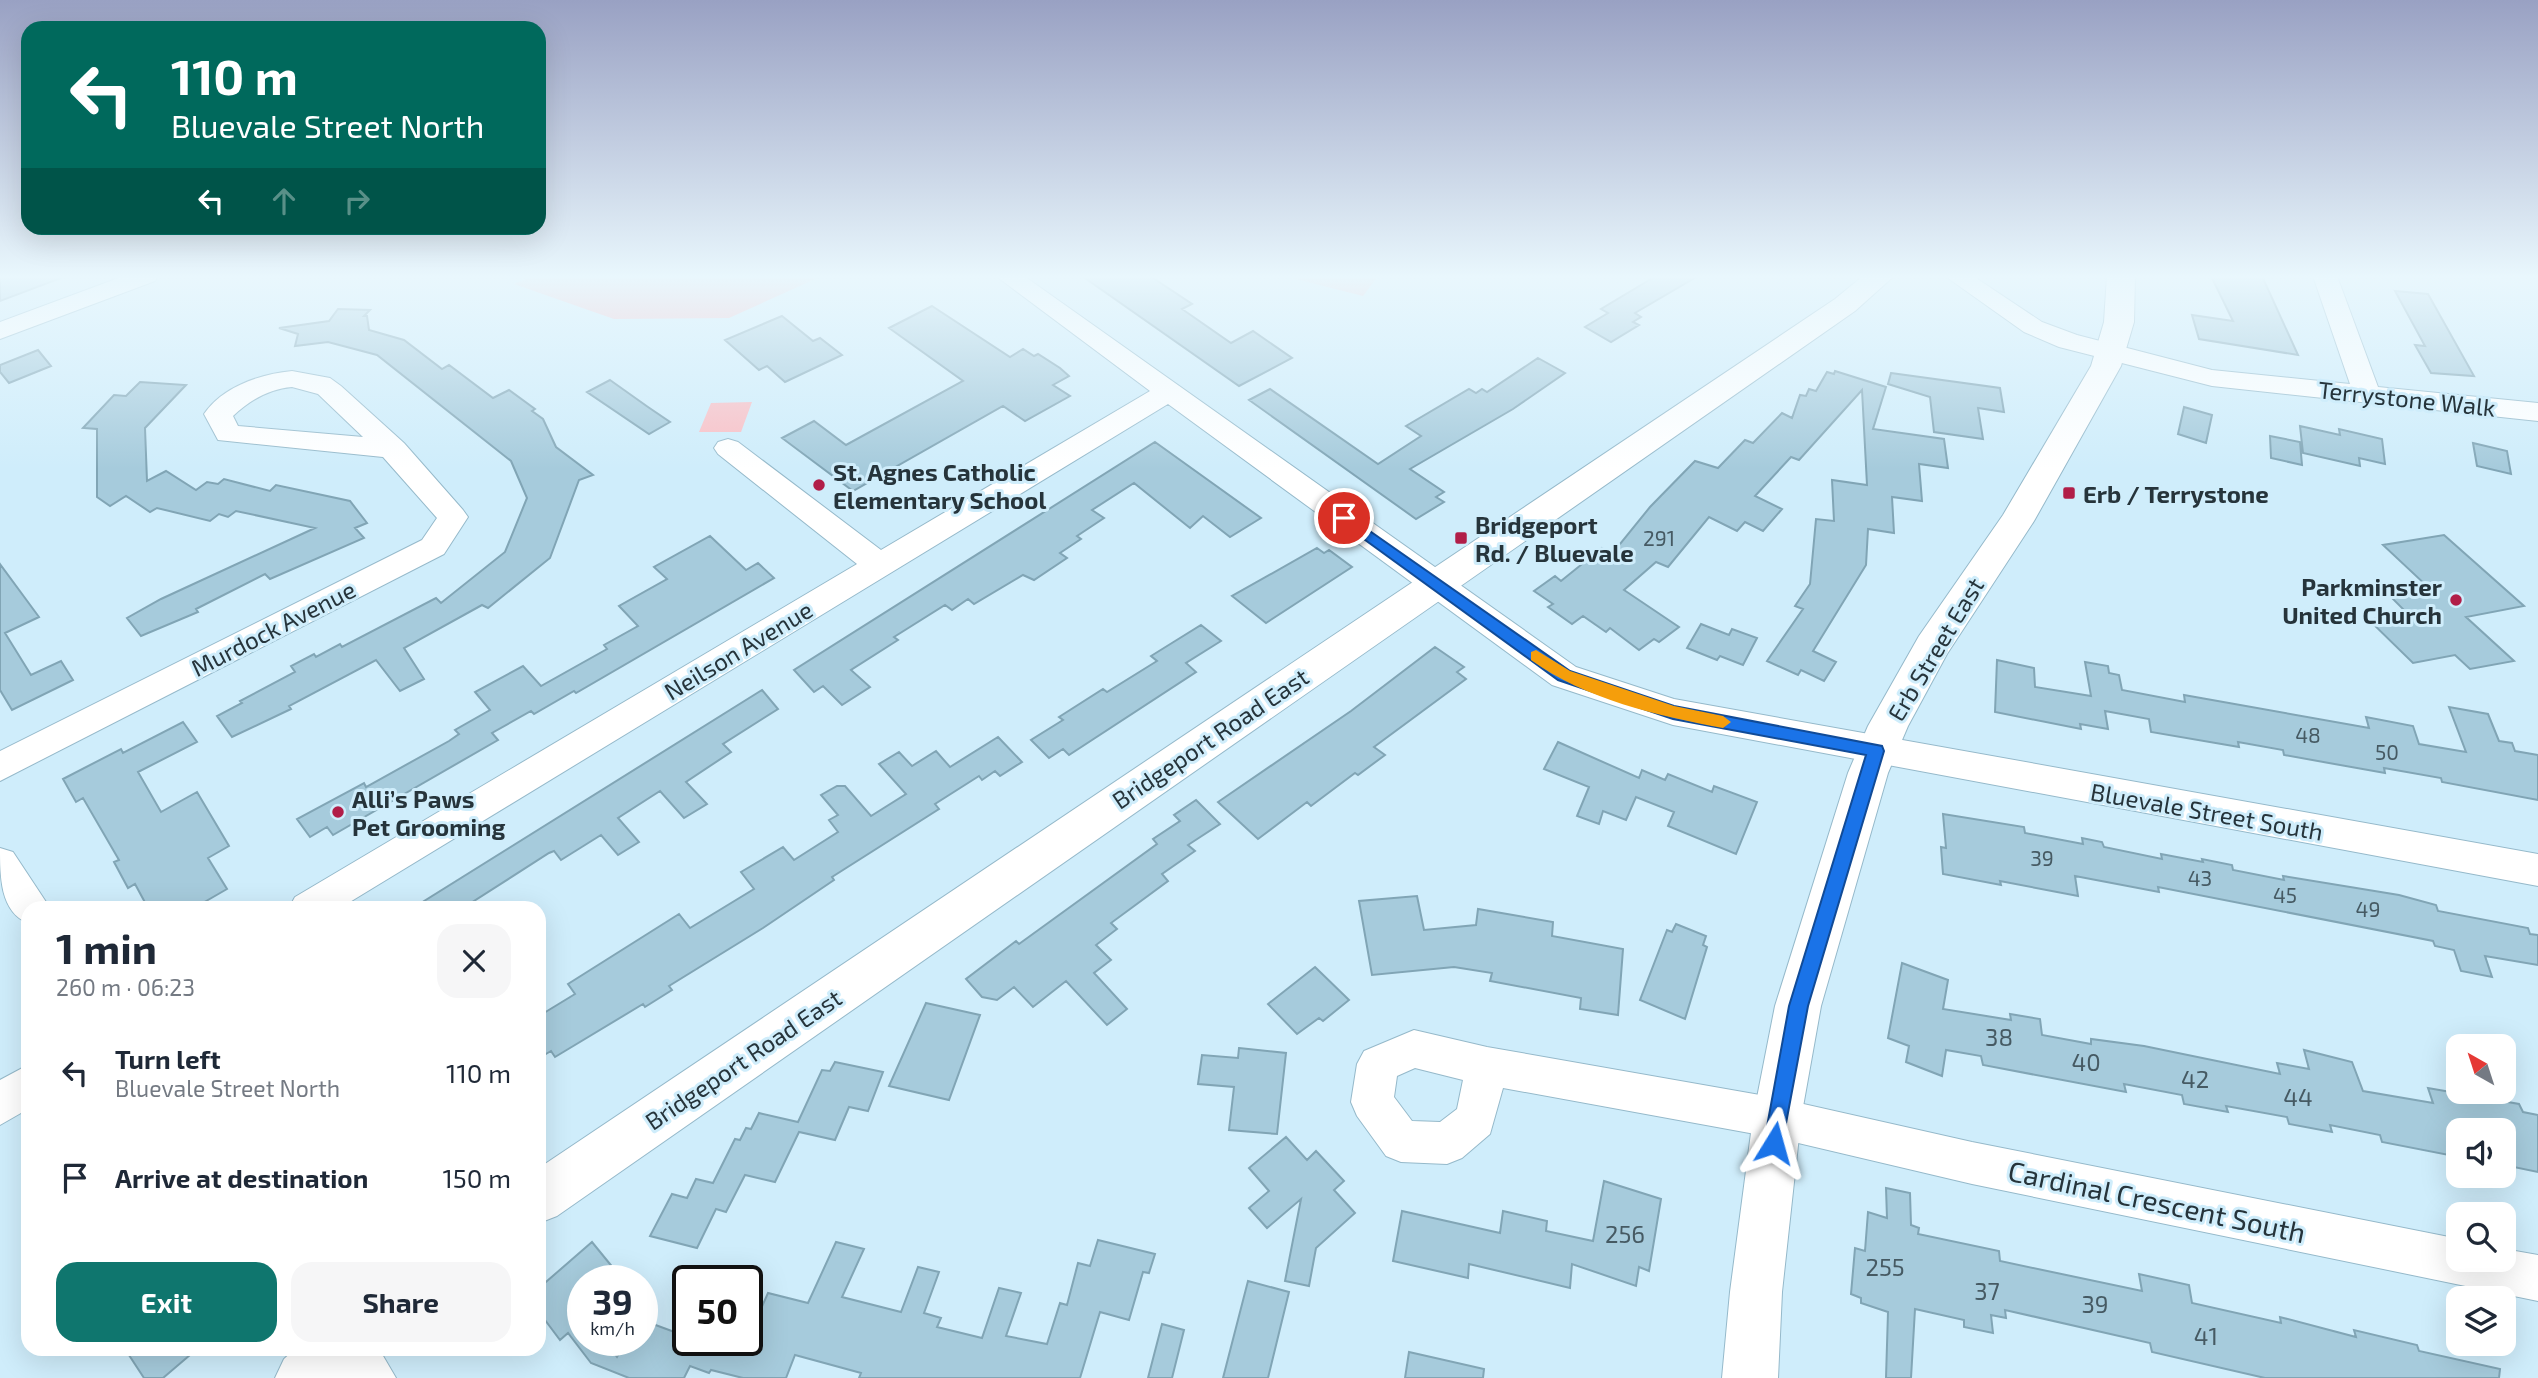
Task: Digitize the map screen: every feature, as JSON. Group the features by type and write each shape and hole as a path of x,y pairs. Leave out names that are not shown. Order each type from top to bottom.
{"main road":[{"name":"Bridgeport Road East","path":"546,1193 1793,340"},
{"name":"Erb Street East","path":"1750,1378 1756,1292 1777,1118 1798,1006 1876,751 1932,646 2017,521 2076,422 2112,354 2115,340"},
{"path":"303,1378 330,1356"}],"street":[{"name":"Bluevale Street South","path":"1096,340 1564,676 1673,712 2538,870"},
{"name":"Terrystone Walk","path":"2072,340 2112,354 2212,378 2538,412"},
{"path":"2348,340 2367,394"},
{"name":"Murdock Avenue","path":"0,767 433,547 453,517 394,449 321,384 293,380 260,385 235,397 218,414 228,433 394,449"},
{"name":"Neilson Avenue","path":"320,901 1168,393"},
{"path":"728,449 879,565"},
{"path":"0,863 26,901"},
{"name":"Cardinal Crescent South","path":"1487,1066 1777,1118 1972,1163 2538,1278"},
{"path":"0,1105 21,1089"},
{"path":"355,1356 372,1378"}],"shaded area":[{"path":"752,402 741,432 699,432 711,403"}],"building":[{"path":"296,340 404,340 442,369 449,365 493,398 509,390 535,409 532,411 543,419 556,447 593,475 579,480 550,558 488,608 482,605 404,648 424,679 400,691 376,660 289,706 291,709 232,737 217,716 295,672 291,666 314,654 316,657 340,644 342,647 436,598 441,603 505,552 527,498 511,461 377,355 328,342 295,346"},
{"path":"725,340 823,340 842,355 785,382 767,366 759,370"},
{"path":"906,340 984,340 1010,357 1023,349 1034,356 1038,354 1069,376 1053,385 1070,396 1025,421 1003,406 853,491 782,438 814,421 846,445 963,381"},
{"path":"1174,340 1227,340 1231,343 1236,340 1266,340 1292,358 1239,386"},
{"path":"2207,340 2291,340 2298,355"},
{"path":"2422,340 2454,340 2474,376 2431,373 2415,345 2425,346"},
{"path":"38,350 51,366 9,383 0,372 0,365"},
{"path":"1538,358 1565,373 1513,409 1410,469 1444,492 1436,497 1444,502 1416,519 1249,400 1270,389 1378,464 1421,436 1406,426 1469,389 1476,393 1482,389 1487,392"},
{"path":"1835,371 1886,387 1873,429 1944,439 1948,468 1919,464 1922,501 1892,497 1894,533 1868,529 1866,565 1813,651 1836,662 1824,681 1801,670 1798,675 1767,661 1803,609 1795,606 1810,584 1816,519 1834,521 1832,480 1867,485 1862,390 1799,460 1791,457 1755,496 1782,509 1763,531 1745,522 1737,531 1709,517 1668,567 1656,562 1624,590 1679,627 1659,642 1654,639 1639,650 1610,628 1606,632 1583,616 1572,624 1548,607 1553,604 1534,591 1555,576 1561,581 1602,548 1612,554 1650,507 1695,461 1718,468 1745,440 1753,443 1782,413 1792,418 1800,395 1806,396 1809,389 1816,391 1827,372 1834,374"},
{"path":"1891,373 2000,388 2004,412 1978,408 1983,439 1934,432 1930,397 1888,384"},
{"path":"610,380 670,422 649,434 587,392"},
{"path":"140,382 186,385 145,428 147,481 166,471 196,490 207,482 218,484 224,479 270,491 276,485 350,501 367,523 355,528 364,538 270,579 265,574 196,609 198,612 141,636 127,618 161,599 315,528 236,511 228,517 219,514 210,521 157,508 150,512 126,496 110,506 97,497 97,429 83,428 114,395 126,396"},
{"path":"2184,407 2212,415 2206,443 2178,434"},
{"path":"2300,426 2340,435 2339,429 2382,439 2385,464 2359,458 2360,466 2303,453"},
{"path":"2270,436 2300,442 2302,465 2271,458"},
{"path":"1155,442 1261,518 1230,537 1203,516 1190,528 1134,483 1092,510 1104,518 1077,536 1081,539 1060,553 1067,558 1034,580 1023,575 974,604 968,599 952,610 945,605 894,637 898,640 851,670 870,687 842,705 823,686 814,692 794,670"},
{"path":"2473,443 2507,451 2511,474 2477,466"},
{"name":"Parkminster United Church","path":"2444,535 2524,606 2466,617 2514,661 2470,669 2455,655 2413,663 2369,620 2407,613 2388,594 2428,587 2383,545"},
{"path":"710,536 746,570 758,563 774,578 576,693 574,691 534,714 531,711 492,733 498,740 333,835 327,827 310,837 297,819 364,783 366,787 459,734 455,730 490,710 475,692 523,666 541,686 607,649 604,645 638,626 619,606 667,579 654,567"},
{"path":"1317,548 1324,553 1329,550 1352,567 1266,623 1232,596"},
{"path":"0,564 39,617 5,633 31,675 61,661 73,680 12,710 0,690"},
{"path":"1701,624 1729,635 1732,629 1757,638 1743,665 1720,656 1717,660 1687,648"},
{"path":"1201,625 1221,641 1186,663 1196,672 1069,755 1063,749 1049,758 1031,740 1063,720 1059,717 1103,689 1107,692 1157,661 1151,656"},
{"path":"1435,647 1464,667 1457,672 1466,679 1374,747 1385,755 1358,775 1355,773 1311,806 1307,802 1258,839 1218,802 1351,711"},
{"path":"1997,660 2034,668 2035,687 2091,696 2085,662 2108,666 2109,673 2119,675 2122,690 2185,702 2184,695 2369,728 2366,717 2413,726 2419,744 2466,752 2449,707 2488,714 2499,741 2512,743 2515,751 2538,755 2538,800 2442,782 2441,778 2384,768 2385,773 2284,755 2283,750 2238,742 2239,747 2151,732 2149,719 2105,711 2108,729 2080,724 2081,729 1995,712"},
{"path":"762,690 778,709 723,744 731,752 686,782 707,804 684,818 660,791 618,818 639,842 618,855 601,835 561,860 554,851 549,853 474,901 424,901"},
{"path":"183,722 197,742 138,772 161,812 197,792 229,846 208,858 227,889 206,901 144,901 135,884 128,888 114,862 119,860 83,798 76,802 63,779 121,749 123,753"},
{"path":"998,737 1022,762 1000,776 995,771 982,780 979,776 935,804 939,809 832,877 834,880 763,928 669,986 672,990 645,1007 643,1004 555,1057 551,1051 546,1054 546,1012 575,994 568,984 679,914 690,928 754,889 741,872 783,847 794,860 838,832 829,820 838,815 821,795 837,786 845,786 871,816 906,794 879,764 899,752 912,766 936,751 950,767"},
{"path":"1558,742 1639,778 1642,770 1665,780 1668,774 1712,792 1714,786 1757,802 1736,854 1668,826 1674,812 1636,797 1626,820 1603,811 1599,824 1577,816 1589,787 1544,769"},
{"path":"1196,800 1220,824 1188,845 1195,851 1162,874 1168,881 1111,923 1117,929 1096,945 1111,960 1094,973 1127,1009 1107,1025 1066,981 1033,1007 1014,987 997,1000 982,997 966,979 1016,941 1019,944 1157,844 1153,839 1180,821 1174,815"},
{"path":"1943,814 2024,827 2025,833 2083,844 2082,838 2102,842 2104,847 2162,859 2161,854 2203,862 2202,859 2232,865 2233,870 2284,880 2283,876 2399,895 2436,905 2438,911 2528,928 2530,934 2538,935 2538,965 2485,956 2492,977 2461,971 2454,950 2435,946 2433,941 2158,887 2159,892 2075,876 2078,896 2000,881 2001,885 1943,874 1941,847 1946,848"},
{"path":"1417,896 1424,930 1476,925 1478,909 1553,922 1552,936 1623,949 1618,1015 1580,1009 1581,998 1490,981 1492,973 1454,967 1372,975 1359,901"},
{"path":"1676,924 1706,936 1703,945 1707,947 1685,1019 1640,1000 1667,930 1672,932"},
{"path":"1902,963 1948,980 1943,1009 2011,1020 2010,1014 2040,1019 2042,1035 2091,1044 2091,1039 2144,1046 2280,1074 2277,1063 2309,1069 2304,1050 2352,1062 2363,1091 2433,1103 2428,1088 2446,1091 2446,1104 2519,1104 2523,1112 2538,1115 2538,1172 2516,1167 2516,1118 2446,1118 2446,1154 2382,1142 2380,1135 2330,1125 2332,1132 2289,1124 2287,1117 2226,1106 2228,1112 2184,1104 2182,1095 2124,1084 2126,1092 1983,1065 1981,1056 1946,1050 1942,1076 1906,1062 1909,1046 1888,1038"},
{"path":"1315,967 1349,1000 1323,1021 1319,1018 1297,1034 1268,1004"},
{"path":"926,1003 980,1015 949,1100 889,1086"},
{"path":"1239,1048 1286,1053 1277,1134 1229,1130 1234,1087 1198,1084 1202,1055 1238,1058"},
{"path":"835,1062 883,1072 868,1111 849,1107 835,1140 799,1132 775,1182 745,1175 726,1212 716,1209 697,1248 650,1236 672,1194 687,1198 696,1179 713,1183 735,1139 740,1140 746,1128 751,1129 759,1113 798,1122 822,1070 830,1071"},
{"path":"1286,1137 1307,1160 1316,1151 1344,1181 1334,1190 1355,1213 1316,1248 1309,1286 1285,1281 1301,1199 1267,1228 1249,1208 1269,1191 1249,1168"},
{"path":"1604,1181 1661,1199 1649,1271 1639,1267 1636,1286 1572,1264 1570,1288 1469,1264 1468,1278 1393,1261 1402,1211 1500,1233 1503,1211 1547,1221 1546,1231 1593,1241"},
{"path":"1886,1188 1910,1193 1911,1225 1919,1228 1918,1234 1999,1251 2000,1261 2142,1291 2139,1274 2189,1285 2192,1303 2281,1323 2280,1317 2356,1337 2354,1330 2417,1345 2419,1351 2500,1369 2499,1378 2265,1378 2152,1352 2150,1343 2005,1310 2006,1318 1991,1315 1993,1333 1964,1327 1964,1320 1915,1309 1911,1378 1886,1378 1888,1312 1861,1303 1861,1298 1851,1294 1855,1248 1865,1251 1868,1212 1887,1218"},
{"path":"1098,1240 1155,1254 1149,1273 1143,1272 1129,1320 1100,1312 1080,1378 859,1378 861,1373 795,1355 786,1378 743,1378 711,1370 709,1373 690,1366 684,1378 629,1378 591,1363 586,1356 658,1356 658,1326 672,1331 672,1356 763,1356 763,1304 768,1293 808,1303 836,1242 864,1249 842,1297 901,1312 918,1267 939,1272 924,1313 941,1318 937,1327 982,1338 999,1288 1021,1293 1006,1336 1047,1344 1060,1303 1067,1305 1078,1263 1090,1266"},
{"path":"592,1242 611,1265 567,1265 567,1334 560,1340 546,1321 546,1282"},
{"path":"1248,1281 1289,1292 1268,1378 1223,1378"},
{"path":"1162,1324 1184,1330 1172,1378 1148,1378"},
{"path":"1409,1352 1484,1369 1483,1378 1405,1378"},
{"path":"130,1356 189,1356 163,1378 144,1378"}],"slow traffic":[{"path":"1536,656 1564,676 1673,712 1723,722"}],"place":[{"name":"St. Agnes Catholic Elementary School","path":"819,485"},
{"name":"Erb / Terrystone","path":"2069,493"},
{"name":"Bridgeport Rd. / Bluevale","path":"1461,538"},
{"name":"Parkminster United Church","path":"2456,600"},
{"name":"Alli’s Paws Pet Grooming","path":"338,812"}],"route":[{"path":"1344,518 1564,676 1673,712 1876,751 1798,1006 1774,1143"}]}
